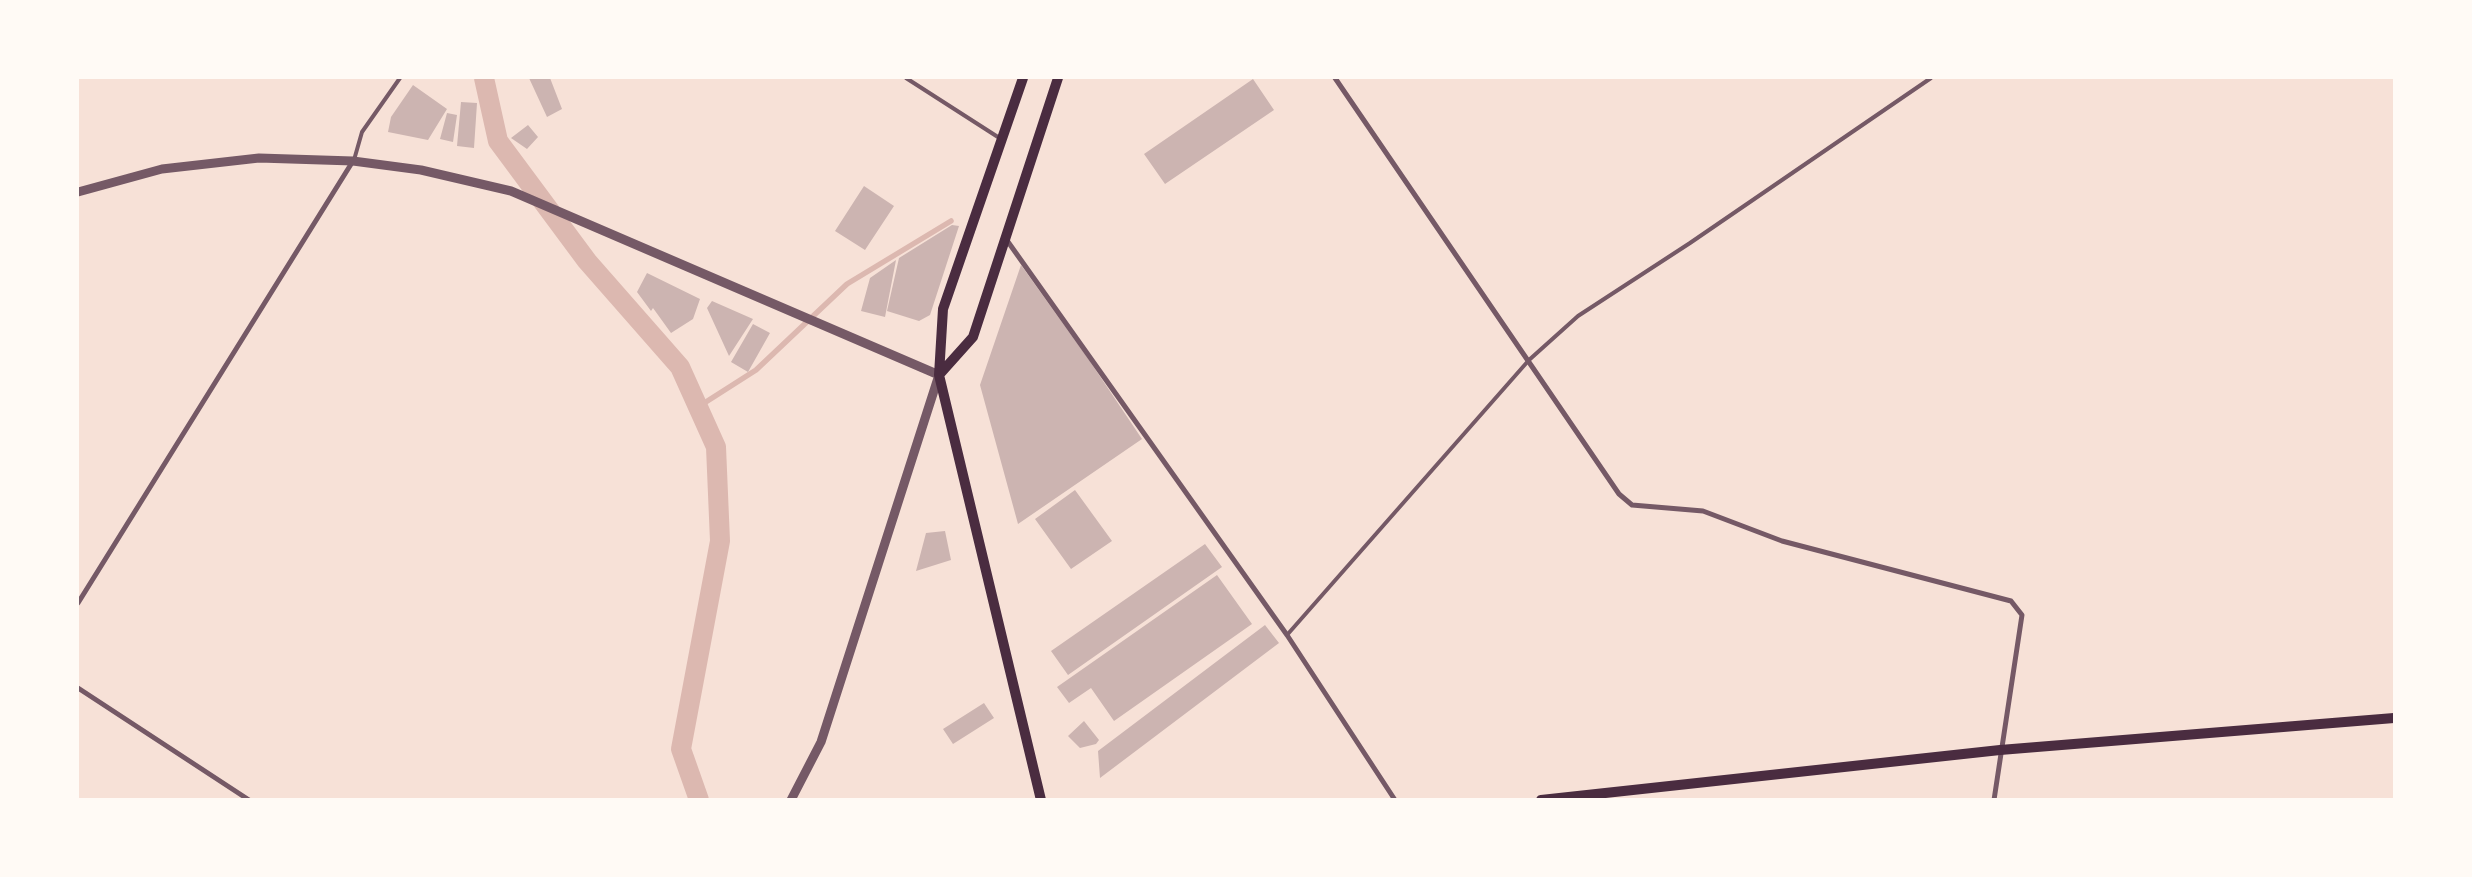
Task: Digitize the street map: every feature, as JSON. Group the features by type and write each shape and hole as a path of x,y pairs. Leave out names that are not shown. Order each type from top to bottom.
{"main road":[{"path":"1023,78 943,309 939,374 1041,800"},
{"path":"939,374 973,337 1004,237 1058,78"},
{"path":"1541,800 2000,750 2394,718"}],"street":[{"path":"1335,78 1619,494 1632,505 1703,511 1782,541 2011,601 2022,615 2000,750 1994,800"},
{"path":"78,192 172,168 260,158 353,161 420,170 510,191 939,374 821,742 791,800"},
{"path":"78,602 353,161"},
{"path":"1004,237 1287,635 1395,800"},
{"path":"78,688 249,800"}],"lane":[{"path":"353,161 362,132 400,78"},
{"path":"906,78 1001,139"},
{"path":"1287,635 1529,360 1578,316 1690,243 1931,78"}],"building":[{"path":"529,78 550,78 562,109 547,117"},
{"path":"1253,79 1274,110 1165,184 1144,154"},
{"path":"413,85 447,109 428,140 388,132 391,117"},
{"path":"461,102 477,103 474,148 457,146"},
{"path":"447,113 457,115 453,142 440,139"},
{"path":"528,125 538,137 527,149 511,138"},
{"path":"864,186 894,206 865,250 835,231"},
{"path":"952,225 959,226 930,315 919,321 887,311 899,258"},
{"path":"896,260 885,317 861,311 870,278"},
{"path":"1021,265 1089,360 1142,439 1018,524 980,385"},
{"path":"647,273 700,299 693,319 671,333 653,308 651,311 637,292"},
{"path":"712,301 753,319 729,356 707,308"},
{"path":"753,324 770,333 748,372 731,362"},
{"path":"1075,490 1112,541 1071,569 1035,519"},
{"path":"945,531 951,560 916,571 926,533"},
{"path":"1205,544 1222,567 1068,675 1051,651"},
{"path":"1217,575 1252,624 1114,721 1091,688 1069,703 1057,687"},
{"path":"1265,625 1279,643 1100,778 1098,751"},
{"path":"984,703 994,718 953,744 943,729"},
{"path":"1084,721 1099,740 1096,744 1080,748 1068,736"}],"waterway":[{"path":"484,78 498,141 587,261 680,367 716,447 720,541 681,749 699,800"},
{"path":"698,407 756,370 847,284 951,221"}]}
